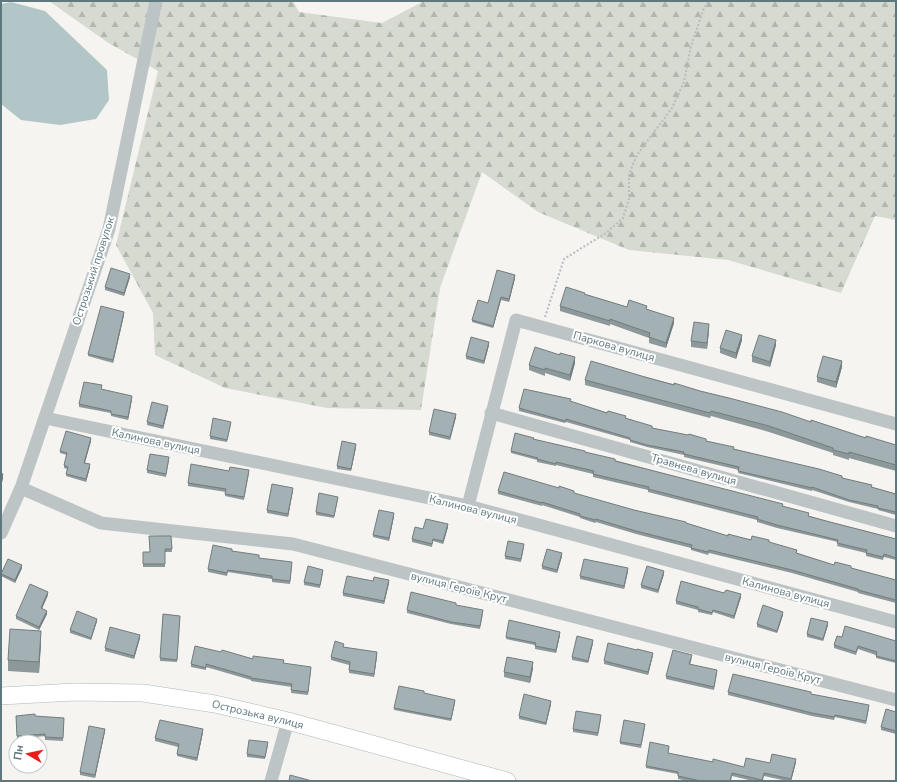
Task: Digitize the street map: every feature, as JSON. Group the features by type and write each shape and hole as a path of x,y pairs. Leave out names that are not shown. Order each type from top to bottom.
{"main road":[{"name":"Острозька вулиця","path":"1,696 74,692 143,693 215,704 288,721 507,781"}],"street":[{"name":"Острозький провулок","path":"1,533 21,488 109,229 156,1"},
{"name":"Паркова вулиця","path":"468,506 516,320 896,424"},
{"name":"Травнева вулиця","path":"491,413 896,526"},
{"name":"Калинова вулиця","path":"45,418 468,506 896,622"},
{"name":"вулиця Героїв Крут","path":"21,488 101,523 293,544 896,700"},
{"path":"271,781 288,721"}],"path":[{"path":"542,326 564,259 606,233 623,218 629,199 629,174 636,155 672,108 684,82 691,46 704,8 709,1"}],"green space":[{"path":"49,1 293,1 299,12 382,23 424,1 896,1 896,220 875,216 841,293 728,260 629,250 538,212 482,172 440,288 421,410 327,408 225,388 155,355 153,313 116,245 158,71 107,42"}],"shaded area":[{"path":"11,2 45,11 107,70 109,100 96,119 60,125 21,120 1,104 1,4"}],"building":[{"path":"111,268 130,274 124,293 105,287"},
{"path":"497,270 515,275 509,299 501,297 493,326 472,320 478,300 488,303"},
{"path":"566,287 627,307 629,300 647,306 646,309 674,318 666,343 649,337 650,333 610,319 610,321 560,306"},
{"path":"101,306 124,312 113,360 88,354"},
{"path":"694,322 709,324 707,343 691,341"},
{"path":"726,330 742,335 736,353 720,348"},
{"path":"759,335 776,340 770,362 752,356"},
{"path":"471,337 489,342 484,361 466,356"},
{"path":"535,347 560,355 560,353 575,357 570,375 529,365"},
{"path":"823,356 842,361 836,382 817,377"},
{"path":"591,361 674,385 674,383 782,412 866,438 866,436 896,445 896,465 849,452 849,454 833,450 833,448 769,426 711,411 710,413 585,380"},
{"path":"84,382 102,385 101,389 132,396 128,417 111,414 111,411 79,404"},
{"path":"524,389 571,399 570,401 607,413 608,411 626,416 625,418 652,426 652,428 689,434 706,439 706,441 734,447 733,449 819,469 842,476 842,478 872,485 871,487 896,494 896,512 878,508 878,506 849,500 812,487 738,471 739,467 684,454 684,452 647,445 630,440 630,438 566,419 565,421 519,408"},
{"path":"152,402 168,406 163,426 147,422"},
{"path":"434,409 456,414 450,437 429,432"},
{"path":"213,418 231,422 227,440 210,436"},
{"path":"66,431 91,438 84,463 90,464 86,479 66,474 68,467 64,465 67,453 60,451"},
{"path":"515,433 534,438 533,439 615,459 615,461 783,504 782,506 809,513 808,516 896,539 896,558 884,554 883,557 866,553 867,550 837,543 838,540 777,525 757,519 758,517 648,489 649,487 593,474 594,471 556,462 556,464 511,451"},
{"path":"342,441 356,444 351,469 337,466"},
{"path":"150,454 169,457 166,474 147,470"},
{"path":"191,464 229,471 230,467 249,470 244,497 225,494 226,489 188,483"},
{"path":"504,472 559,488 559,486 574,491 574,493 634,510 686,522 728,536 728,534 751,540 752,536 769,540 769,542 797,550 796,553 834,565 835,562 851,566 851,568 896,580 896,600 792,570 709,550 708,552 691,548 692,545 580,516 580,514 542,502 498,491"},
{"path":"272,484 293,488 288,514 267,510"},
{"path":"319,493 338,497 334,516 316,512"},
{"path":"379,510 394,513 389,538 373,535"},
{"path":"426,519 448,524 443,541 433,539 432,544 412,539 415,527 423,529"},
{"path":"149,536 171,536 172,549 165,549 165,564 143,564 143,552 150,552"},
{"path":"508,541 524,544 521,559 505,556"},
{"path":"213,545 232,549 232,551 259,555 259,558 292,562 290,581 272,579 272,576 228,570 227,573 208,569"},
{"path":"547,549 562,553 557,570 542,566"},
{"path":"8,559 22,565 15,580 1,574"},
{"path":"584,559 628,568 624,586 580,576"},
{"path":"308,566 323,570 320,585 304,582"},
{"path":"647,566 664,571 658,590 641,585"},
{"path":"347,576 373,581 374,577 389,580 384,601 343,593"},
{"path":"681,581 724,593 726,590 741,594 734,616 713,610 712,613 698,609 698,607 676,601"},
{"path":"30,584 48,592 41,608 47,611 39,627 16,616"},
{"path":"411,592 456,603 456,605 483,610 480,626 451,622 407,610"},
{"path":"763,605 783,612 777,631 757,624"},
{"path":"77,611 97,619 91,638 70,630"},
{"path":"163,614 180,616 177,660 160,658"},
{"path":"811,618 828,622 823,639 807,634"},
{"path":"509,620 560,632 556,650 535,646 536,643 506,637"},
{"path":"845,626 896,641 896,661 876,656 877,652 858,646 856,652 834,645 837,636 842,637"},
{"path":"110,627 140,635 134,656 105,648"},
{"path":"10,629 41,631 39,662 8,660"},
{"path":"577,636 593,640 588,661 572,657"},
{"path":"335,641 344,644 343,647 377,652 374,674 349,670 350,662 331,657"},
{"path":"608,643 653,653 648,672 604,661"},
{"path":"195,646 221,652 222,650 253,659 253,656 284,660 283,663 311,667 308,692 291,690 292,684 251,678 206,664 206,668 191,664"},
{"path":"673,650 692,655 689,664 717,670 714,687 666,676"},
{"path":"507,657 533,662 530,677 504,672"},
{"path":"733,674 811,692 811,694 869,705 866,721 835,715 834,717 812,713 728,692"},
{"path":"399,686 424,691 424,693 455,700 451,719 394,708"},
{"path":"524,694 551,701 546,723 519,716"},
{"path":"886,709 896,712 896,731 881,727"},
{"path":"576,711 601,715 598,733 573,729"},
{"path":"35,714 35,716 64,718 63,738 48,737 48,734 17,734 16,716"},
{"path":"160,720 203,729 197,758 177,754 179,744 155,738"},
{"path":"624,720 645,724 641,745 620,742"},
{"path":"89,726 105,729 95,775 80,772"},
{"path":"249,740 268,742 265,757 247,754"},
{"path":"650,742 669,746 668,753 713,762 713,759 744,767 746,758 770,763 772,754 796,759 791,779 764,773 762,780 732,773 730,781 701,781 678,776 678,772 646,766"},
{"path":"290,775 312,781 289,781"}]}
